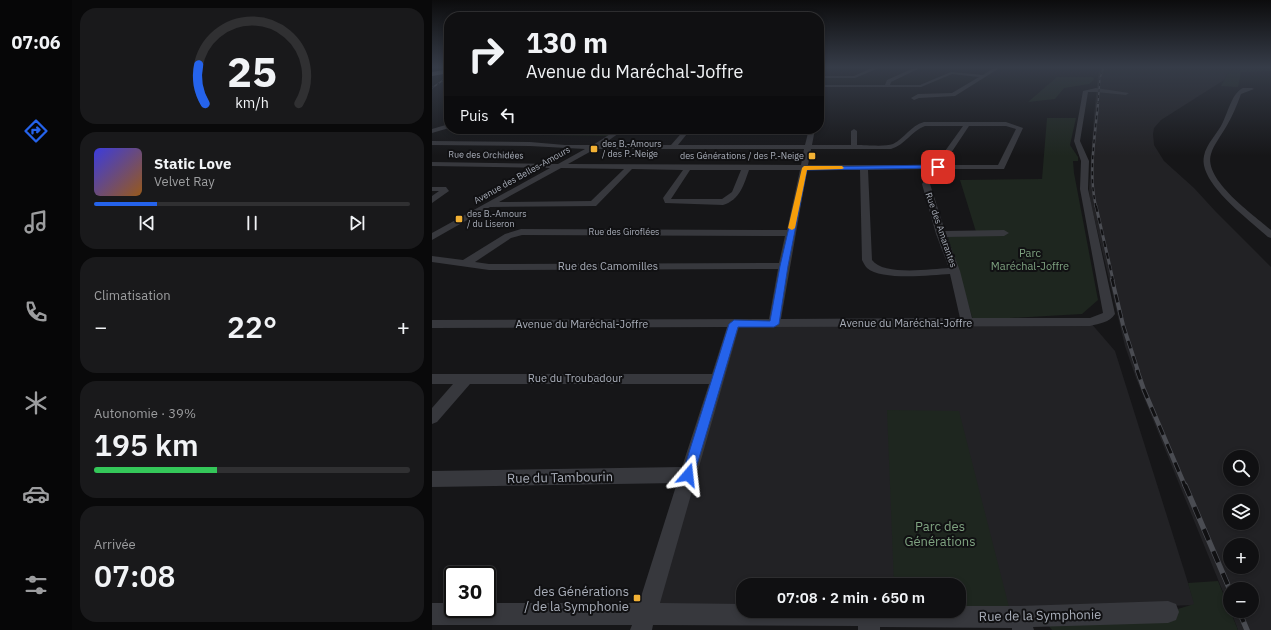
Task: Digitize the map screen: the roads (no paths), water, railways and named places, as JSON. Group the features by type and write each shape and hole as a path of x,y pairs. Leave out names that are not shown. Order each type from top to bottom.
{"street":[{"name":"Avenue du Maréchal-Joffre","path":"432,324 1090,322 1106,318 1109,314 1084,189 1085,158 1078,146 1077,141 1085,96"},
{"path":"1237,96 1225,123 1206,156 1207,164 1211,176 1227,196 1271,235"},
{"path":"432,143 530,144 564,147 895,145 916,126 967,124"},
{"name":"Rue des Amarantes","path":"967,124 926,184 954,271 967,323"},
{"name":"Rue des Orchidées","path":"432,164 688,168 1001,167 1020,128 1006,124 967,124"},
{"path":"432,131 444,127"},
{"path":"854,131 854,146"},
{"name":"Avenue des Belles-Amours","path":"432,238 488,205 594,147 614,134"},
{"path":"674,146 684,134"},
{"path":"774,324 784,266 811,134"},
{"path":"488,205 593,204 630,167"},
{"path":"864,167 867,260 869,265 876,270 891,273 954,271"},
{"path":"688,168 667,198 668,201 722,202 729,200 734,197 746,168"},
{"path":"432,189 443,189 445,191 432,200"},
{"name":"Rue des Giroflées","path":"466,263 508,236 520,232 791,233"},
{"path":"941,234 1004,233"},
{"name":"Rue des Camomilles","path":"432,259 489,267 784,266"},
{"path":"644,622 734,324"},
{"path":"432,418 467,378"},
{"name":"Rue du Troubadour","path":"432,379 717,378"},
{"name":"Rue du Tambourin","path":"432,479 688,475"},
{"name":"Rue de la Symphonie","path":"432,614 644,622 1022,623 1168,612"}],"railway":[{"path":"1098,104 1099,96"},
{"path":"1096,207 1092,168 1098,103"},
{"path":"1096,206 1113,280"},
{"path":"1112,279 1123,325 1138,371"},
{"path":"1137,370 1185,486"},
{"path":"1185,485 1227,582"},
{"path":"1242,618 1247,630"}],"place":[{"name":"des B.-Amours / des P.-Neige","path":"594,149"},
{"name":"des Générations / des P.-Neige","path":"812,156"},
{"name":"des B.-Amours / du Liseron","path":"459,219"},
{"name":"des Générations / de la Symphonie","path":"637,598"}],"park label":[{"name":"Parc Maréchal-Joffre","path":"1030,259"},
{"name":"Parc des Générations","path":"940,534"}]}
